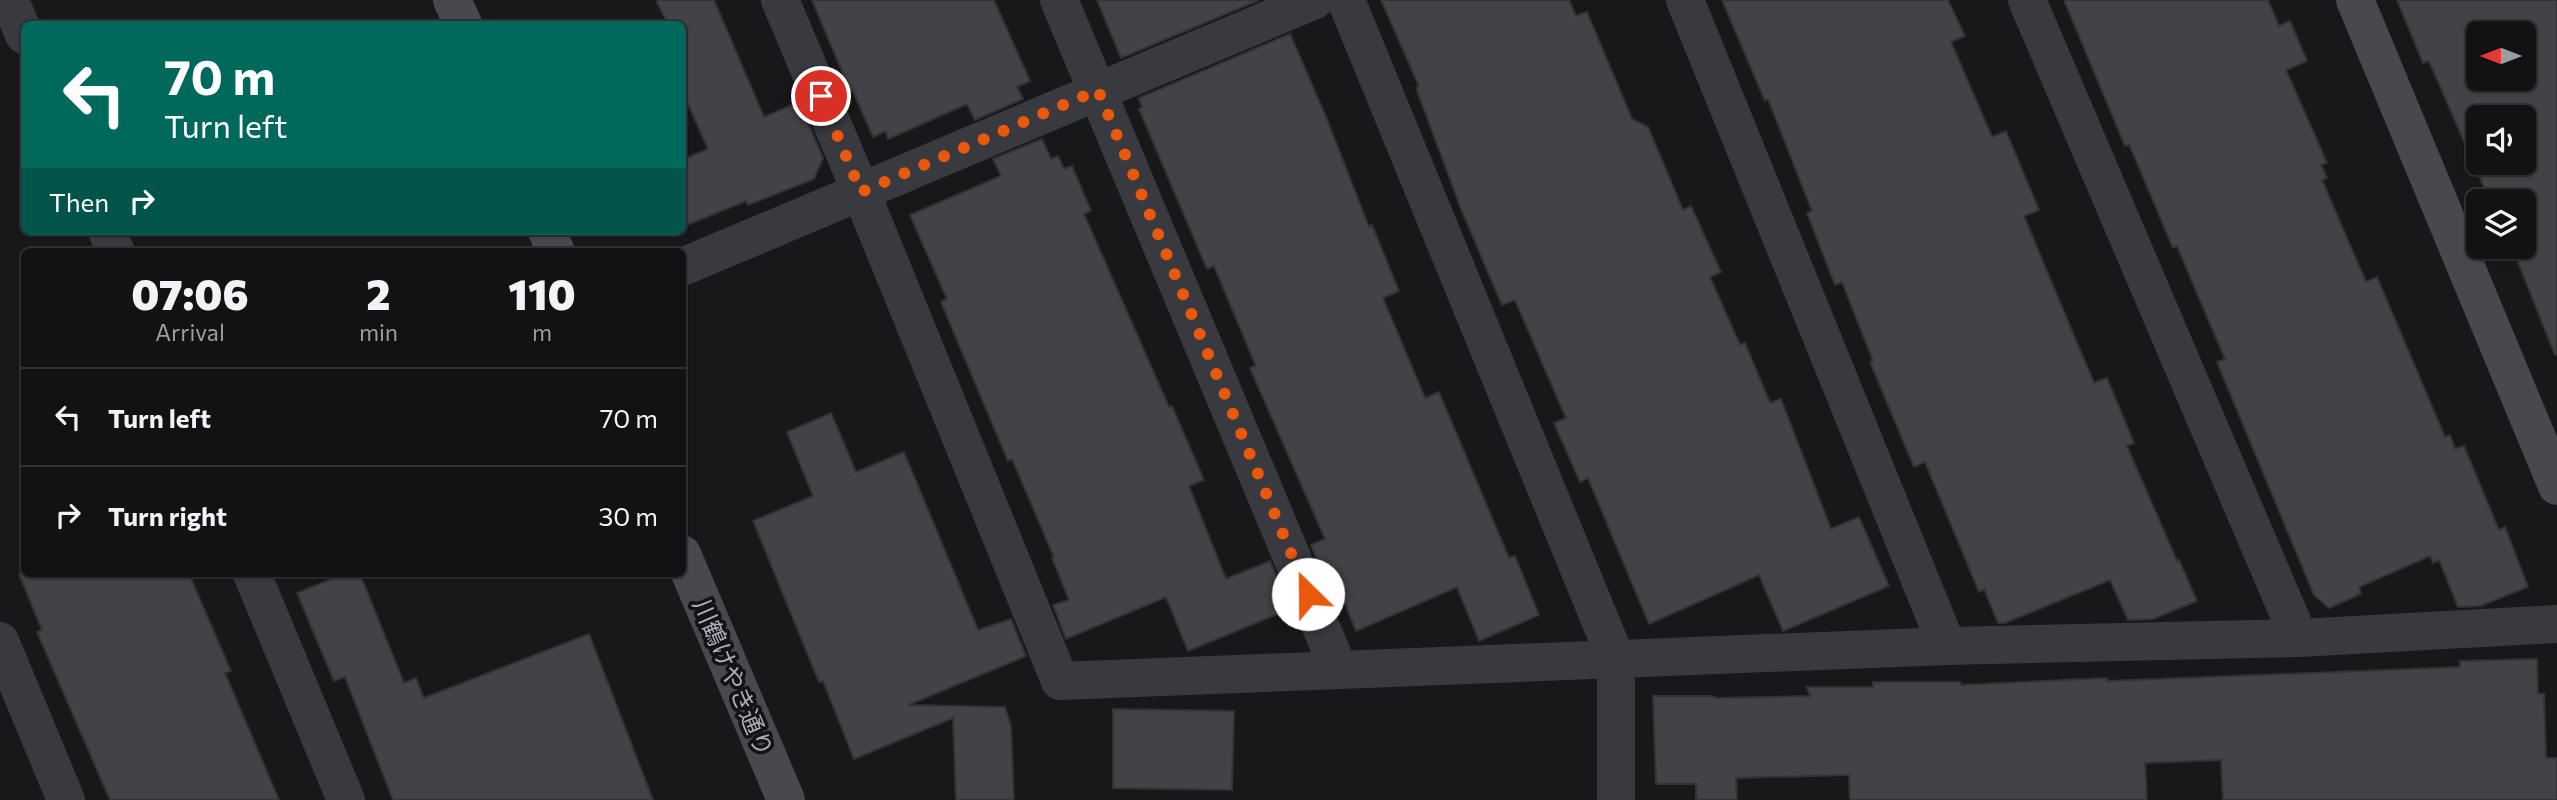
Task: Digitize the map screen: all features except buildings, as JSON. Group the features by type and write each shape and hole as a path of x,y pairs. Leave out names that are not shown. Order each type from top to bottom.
{"street":[{"path":"10,0 21,28"},
{"path":"453,0 462,21"},
{"path":"780,0 1060,681 1947,646 2299,638 2557,624"},
{"path":"1059,0 1339,670"},
{"path":"686,265 1315,0"},
{"path":"1346,0 1616,659 1616,800"},
{"path":"1685,0 1947,646"},
{"path":"2027,0 2299,638"},
{"path":"2355,0 2557,486"},
{"name":"川鶴けやき通り","path":"686,563 786,800"},
{"path":"253,577 346,800"},
{"path":"0,641 66,800"}],"route":[{"path":"821,96 861,192 1098,90 1308,594"}]}
